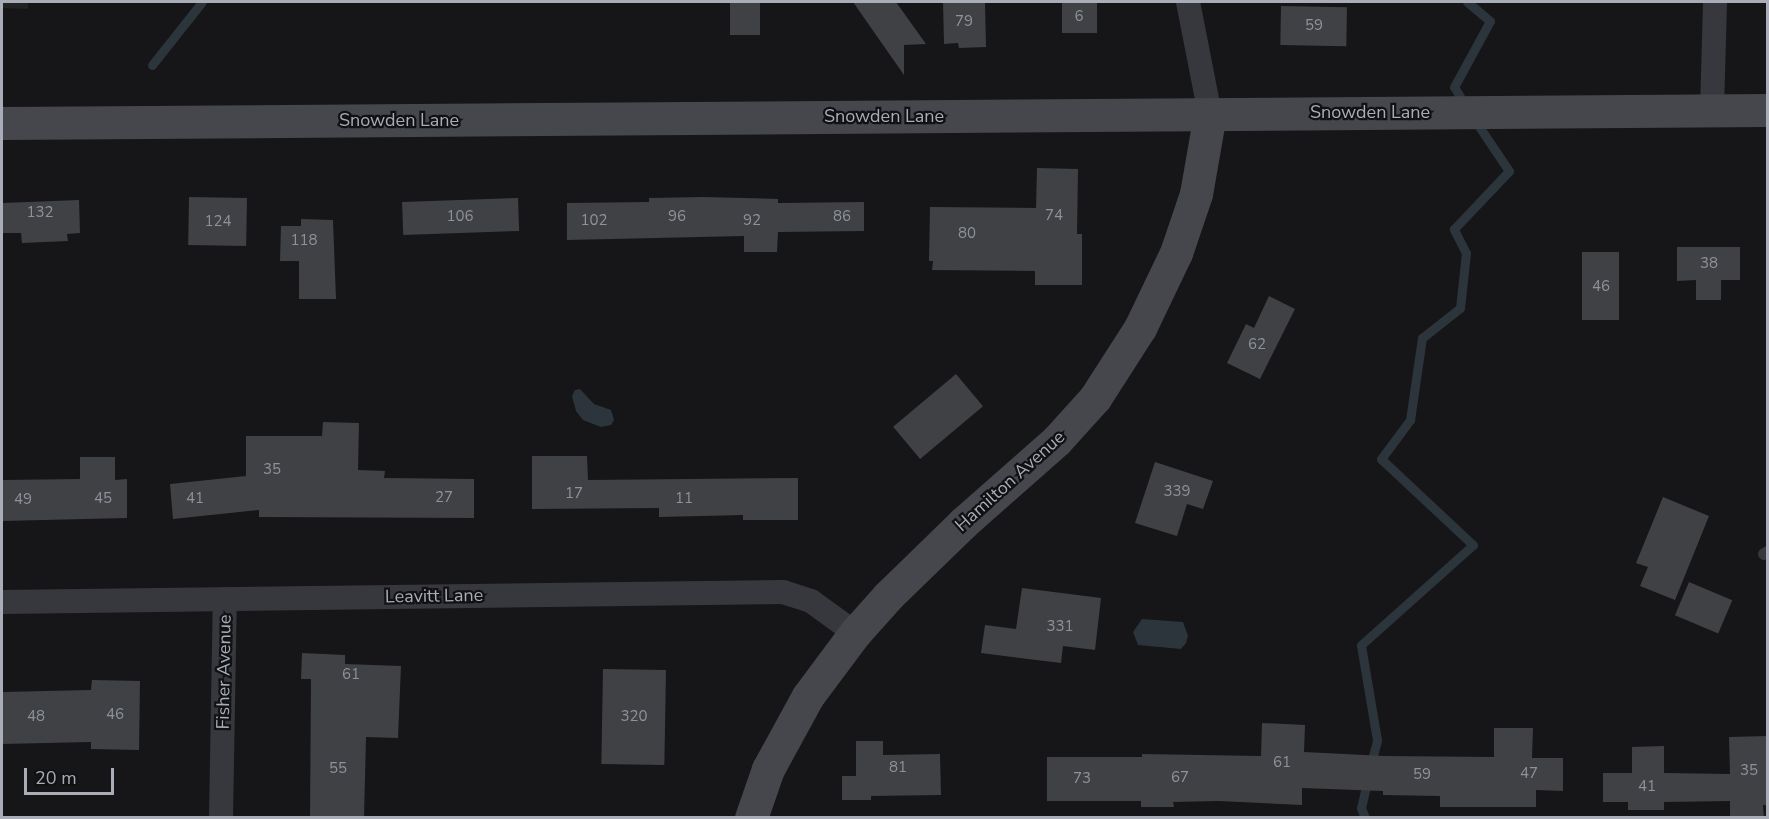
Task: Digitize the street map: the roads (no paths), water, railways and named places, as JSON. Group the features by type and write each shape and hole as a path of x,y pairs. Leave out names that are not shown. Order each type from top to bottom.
{"street":[{"path":"1188,2 1210,114"},
{"path":"1712,110 1715,2"},
{"name":"Snowden Lane","path":"2,123 1767,110"},
{"name":"Hamilton Avenue","path":"751,818 768,769 808,696 855,633 888,596 963,523 1057,440 1095,398 1140,328 1176,253 1196,194 1210,114"},
{"name":"Leavitt Lane","path":"2,602 783,592 811,601 855,633"},
{"name":"Fisher Avenue","path":"221,818 225,599"}],"waterway":[{"path":"152,65 202,2"},
{"path":"1465,105 1454,87 1490,21 1467,2"},
{"path":"1370,767 1377,740 1361,645 1473,545 1381,459 1410,420 1422,338 1460,308 1466,253 1454,229 1509,171 1474,119"},
{"path":"1365,818 1361,808 1367,781"}]}
